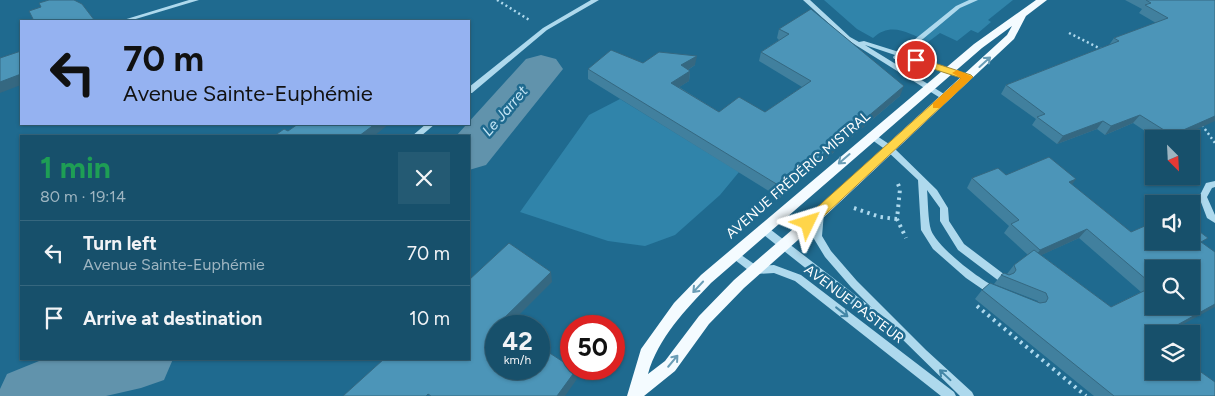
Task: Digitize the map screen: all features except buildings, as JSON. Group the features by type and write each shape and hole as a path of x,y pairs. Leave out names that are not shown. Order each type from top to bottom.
{"main road":[{"name":"AVENUE FRÉDÉRIC MISTRAL","path":"634,394 646,354 662,330 692,293 734,254 948,70 996,32 1022,17 1042,0"},
{"name":"AVENUE FRÉDÉRIC MISTRAL","path":"634,394 670,366 704,320 755,270 820,213 1011,37 1022,17"}],"street":[{"path":"127,20 196,0"},
{"path":"470,90 545,29 596,0"},
{"path":"806,0 848,38 945,97"},
{"path":"889,64 958,7 975,0"},
{"path":"848,38 968,77"},
{"path":"417,135 429,125"},
{"path":"871,136 889,148 934,192 944,208 945,221 961,247 1002,278"},
{"path":"922,179 926,230 936,246 988,288 1006,296"},
{"path":"1215,184 1209,186 1203,197 1210,216 1215,220"},
{"name":"AVENUE PASTEUR","path":"820,213 817,236 828,254 854,284 922,354 968,396"},
{"name":"AVENUE PASTEUR","path":"763,229 922,354"},
{"path":"734,254 755,270"},
{"name":"AVENUE PASTEUR","path":"755,270 774,269 798,278 950,396"}],"path":[{"path":"497,0 545,29"},
{"path":"1070,33 1107,52"},
{"path":"1196,121 1204,126 1215,143"},
{"path":"837,197 856,209 897,219"}],"shaded area":[{"path":"824,0 1013,0 988,20 991,22 978,33 971,30 957,41 940,33 928,42 907,32 893,29 880,33 873,38 857,29"},
{"path":"620,99 739,172 720,195 675,235 645,246 608,241 520,212 589,115"}],"waterway":[{"name":"Le Jarret","path":"470,152 541,69"},
{"name":"Le Jarret","path":"30,396 94,369 136,360"}],"slow traffic":[{"path":"936,105 968,77 957,73"}],"route":[{"path":"808,223 968,77 916,60"}]}
